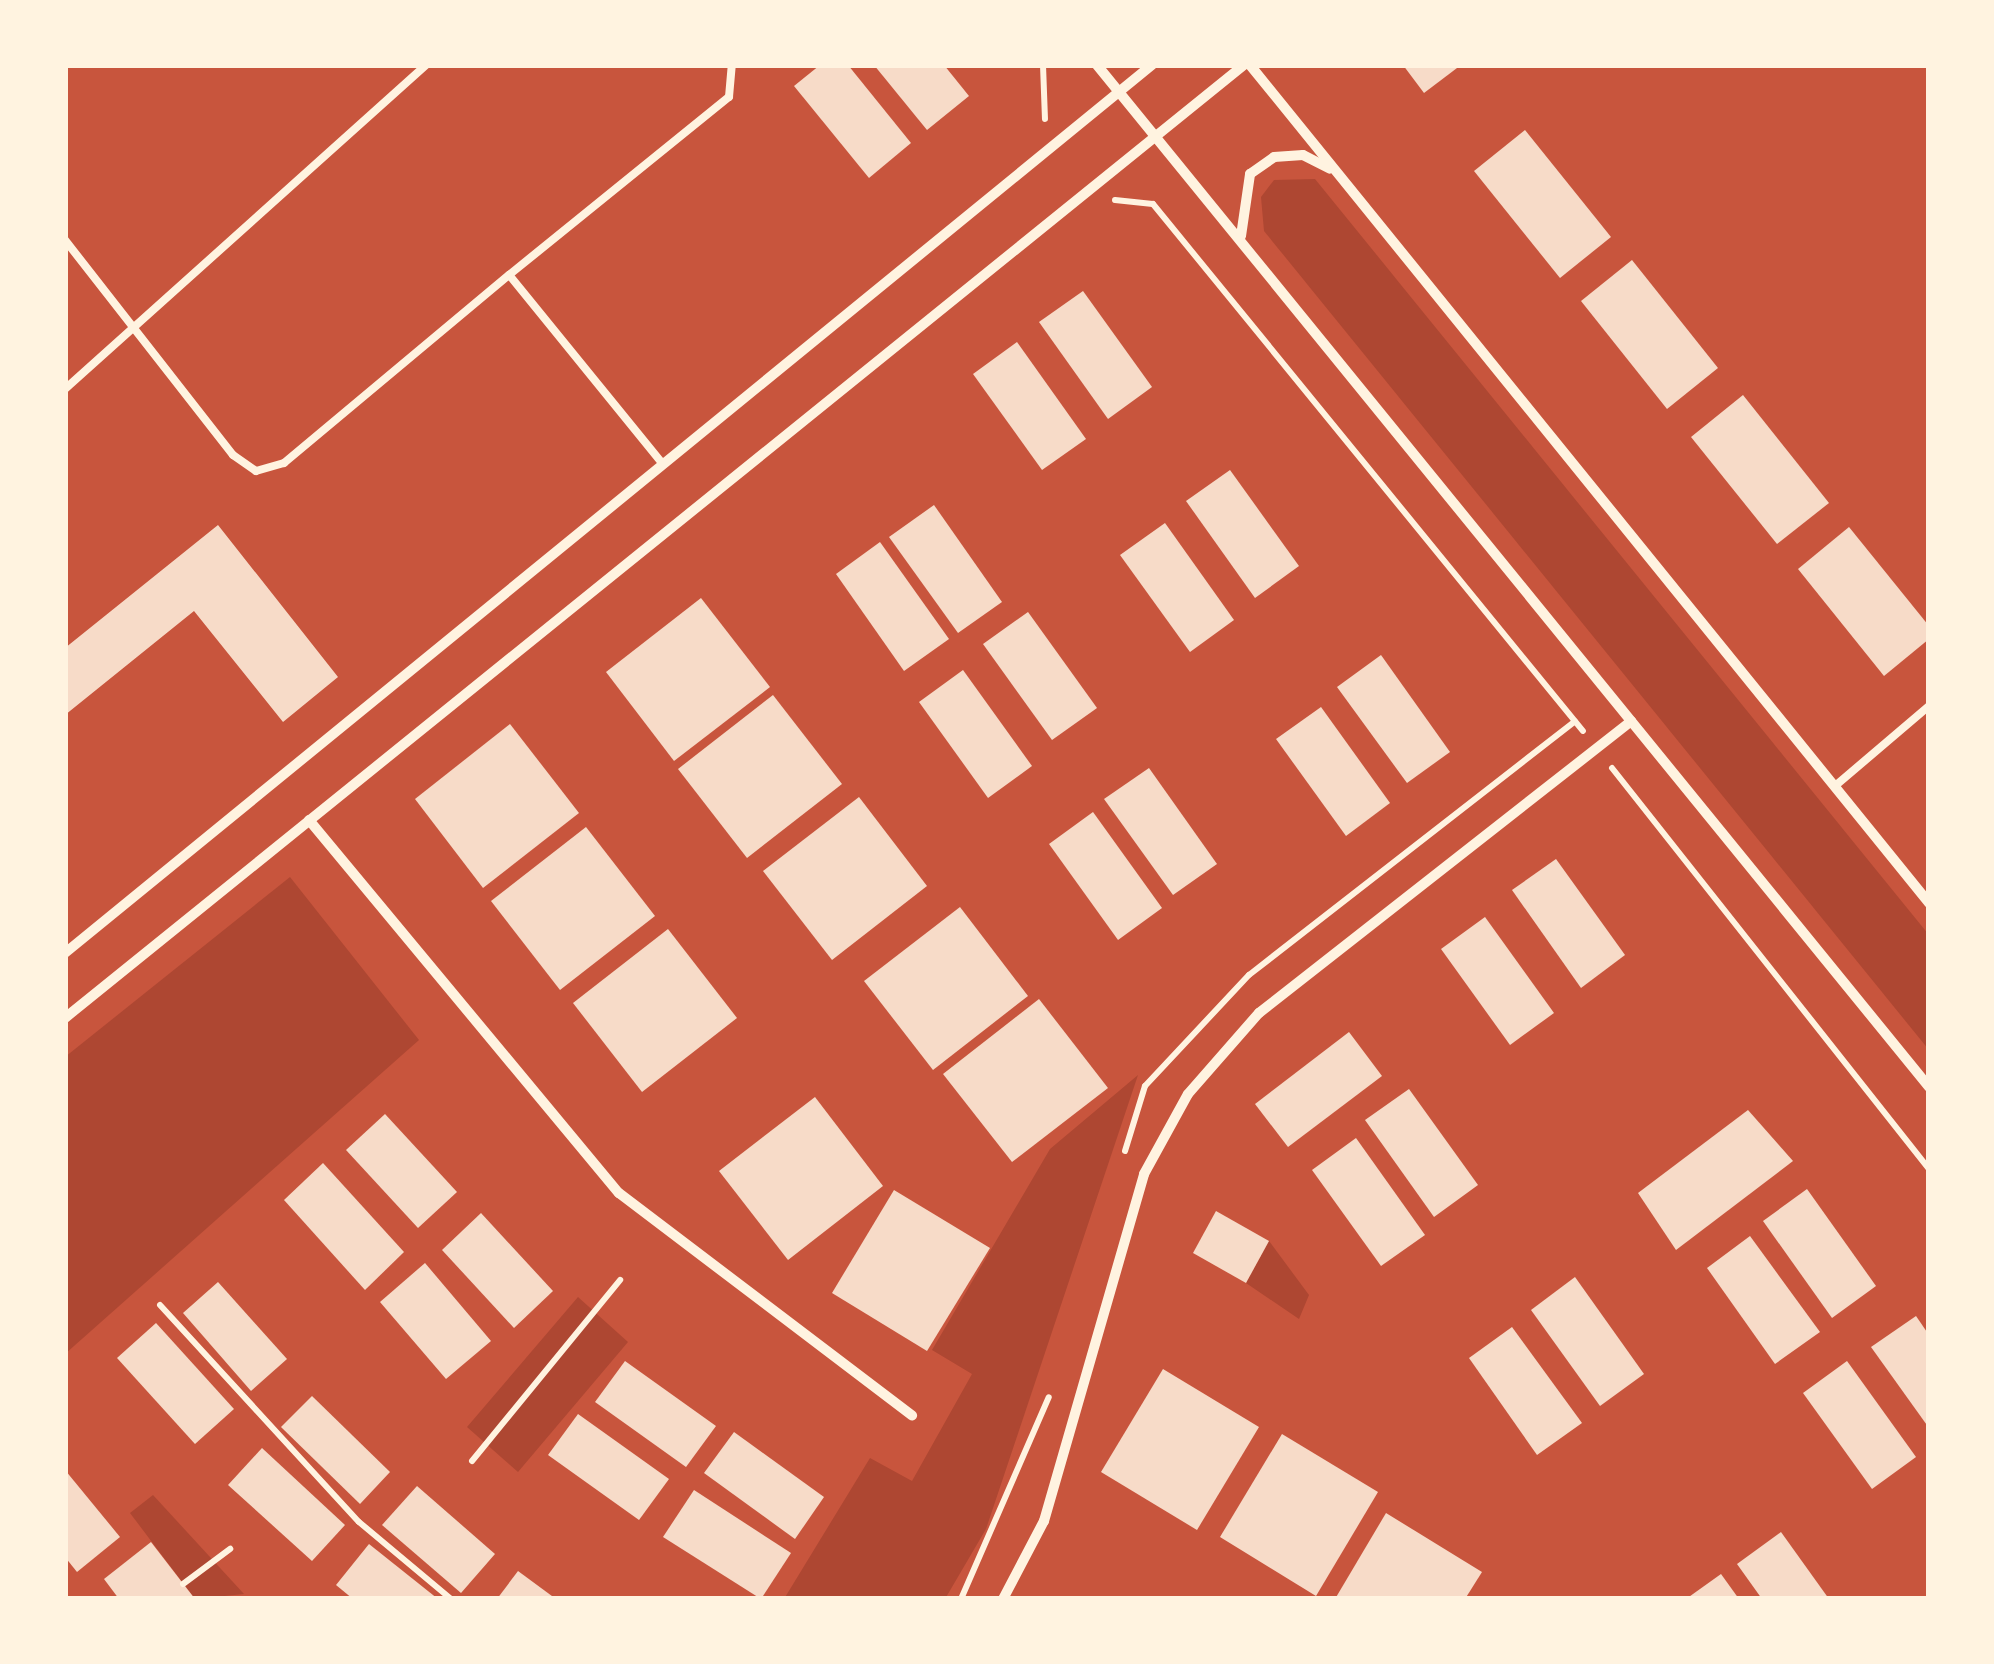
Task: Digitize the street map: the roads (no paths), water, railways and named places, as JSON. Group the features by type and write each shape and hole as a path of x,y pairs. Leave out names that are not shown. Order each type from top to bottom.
{"street":[{"path":"1097,65 1241,236 1929,1087"},
{"path":"65,953 1152,65"},
{"path":"65,1018 1247,65 1929,903"},
{"path":"1241,236 1250,174 1274,158 1303,155 1335,172"},
{"path":"1003,1599 1044,1521 1144,1174 1188,1094 1259,1013 1632,721"},
{"path":"310,820 619,1193 912,1415"}],"lane":[{"path":"65,389 426,65"},
{"path":"65,240 232,455 256,471 284,463 728,97 732,65"},
{"path":"509,275 662,463"},
{"path":"1835,786 1929,706"}]}
